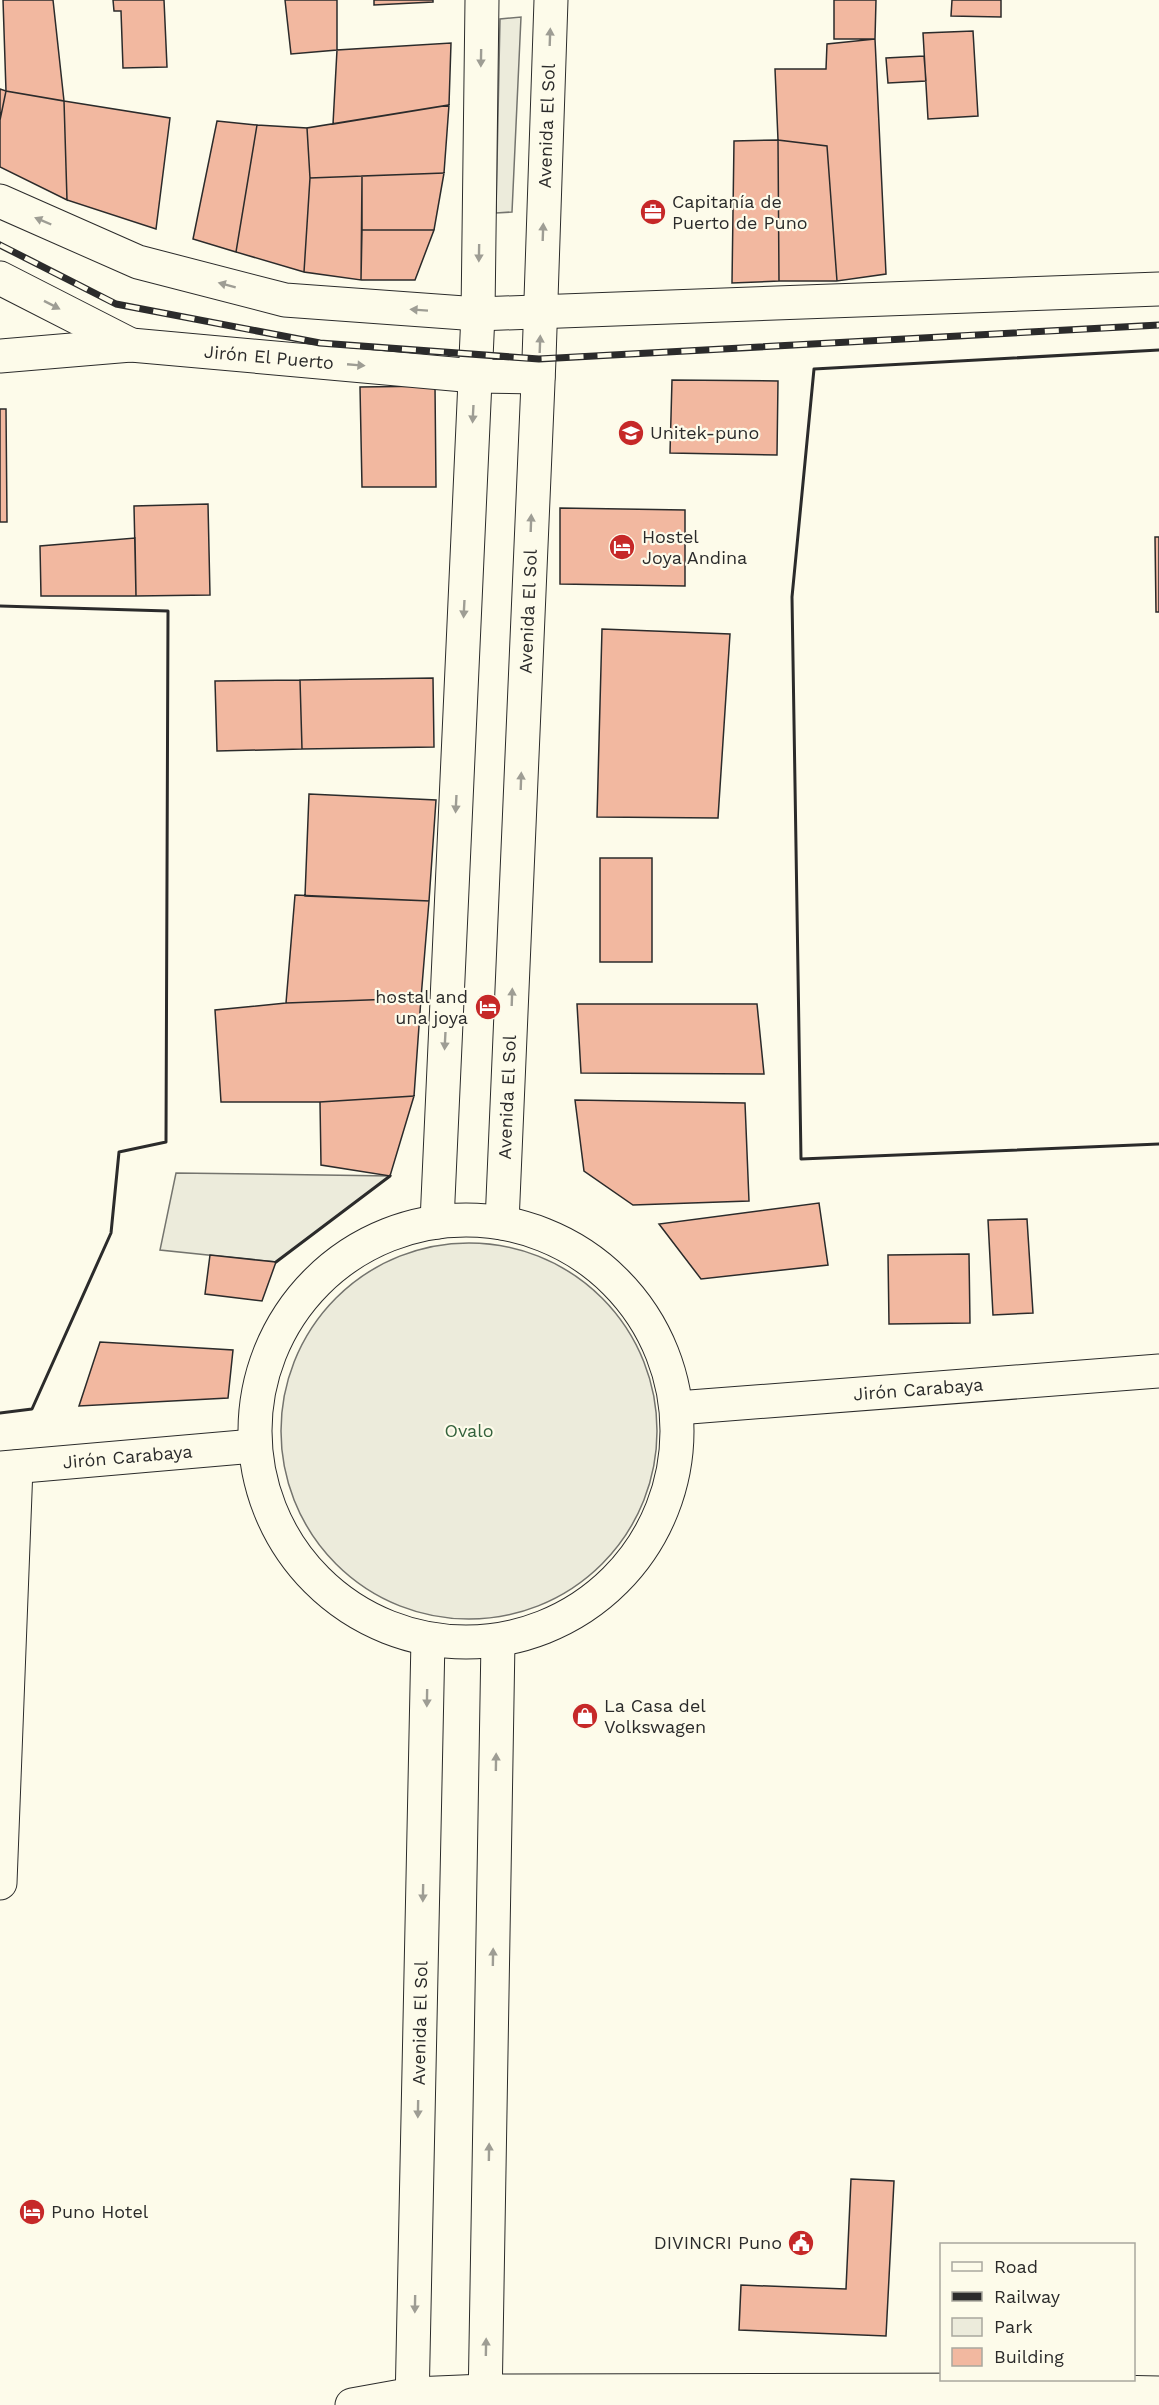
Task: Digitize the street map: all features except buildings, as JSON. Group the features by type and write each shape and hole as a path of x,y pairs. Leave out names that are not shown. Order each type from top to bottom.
{"main road":[{"path":"437,1222 478,314 482,0"},
{"name":"Avenida El Sol","path":"502,1223 541,312 551,0"},
{"path":"0,201 138,262 285,300 478,314 1159,289"},
{"path":"0,279 131,345"},
{"name":"Jirón El Puerto","path":"0,356 131,345 475,376 538,377"},
{"path":"437,1222 502,1223 566,1245 621,1287 659,1343 677,1408 675,1473 652,1533 620,1576 613,1585 560,1622 498,1641 428,1640 362,1616 307,1573 270,1513 254,1446 259,1383 282,1324 323,1275 376,1239 437,1222"},
{"name":"Jirón Carabaya","path":"677,1408 1159,1371"},
{"name":"Jirón Carabaya","path":"8,1467 254,1446"},
{"path":"0,1865 8,1467"},
{"name":"Avenida El Sol","path":"413,2399 428,1640"},
{"path":"485,2398 498,1641"},
{"path":"352,2405 413,2399 1020,2397 1159,2392"}],"green space":[{"path":"521,17 512,212 496,213 500,19"},
{"path":"176,1173 390,1176 276,1262 160,1250"},
{"name":"Ovalo","path":"469,1243 506,1247 541,1258 573,1275 602,1298 625,1327 642,1359 653,1394 657,1431 653,1468 642,1503 625,1535 602,1564 573,1587 541,1604 506,1615 469,1619 432,1615 397,1604 365,1587 336,1564 313,1535 296,1503 285,1468 281,1431 285,1394 296,1359 313,1327 336,1298 365,1275 397,1258 432,1247"}],"railway":[{"path":"0,245 116,304 320,343 539,359 1159,325"}],"wall":[{"path":"1159,350 814,369 792,597 801,1159 1159,1144"},
{"path":"0,606 168,611 166,1142 119,1152 111,1233 32,1409 0,1413"},
{"path":"276,1262 390,1176"}],"place":[{"name":"Capitanía de Puerto de Puno","path":"653,212"},
{"name":"Unitek-puno","path":"631,433"},
{"name":"Hostel Joya Andina","path":"622,547"},
{"name":"hostal and una joya","path":"488,1007"},
{"name":"La Casa del Volkswagen","path":"585,1716"},
{"name":"Puno Hotel","path":"32,2212"},
{"name":"DIVINCRI Puno","path":"801,2243"}]}
